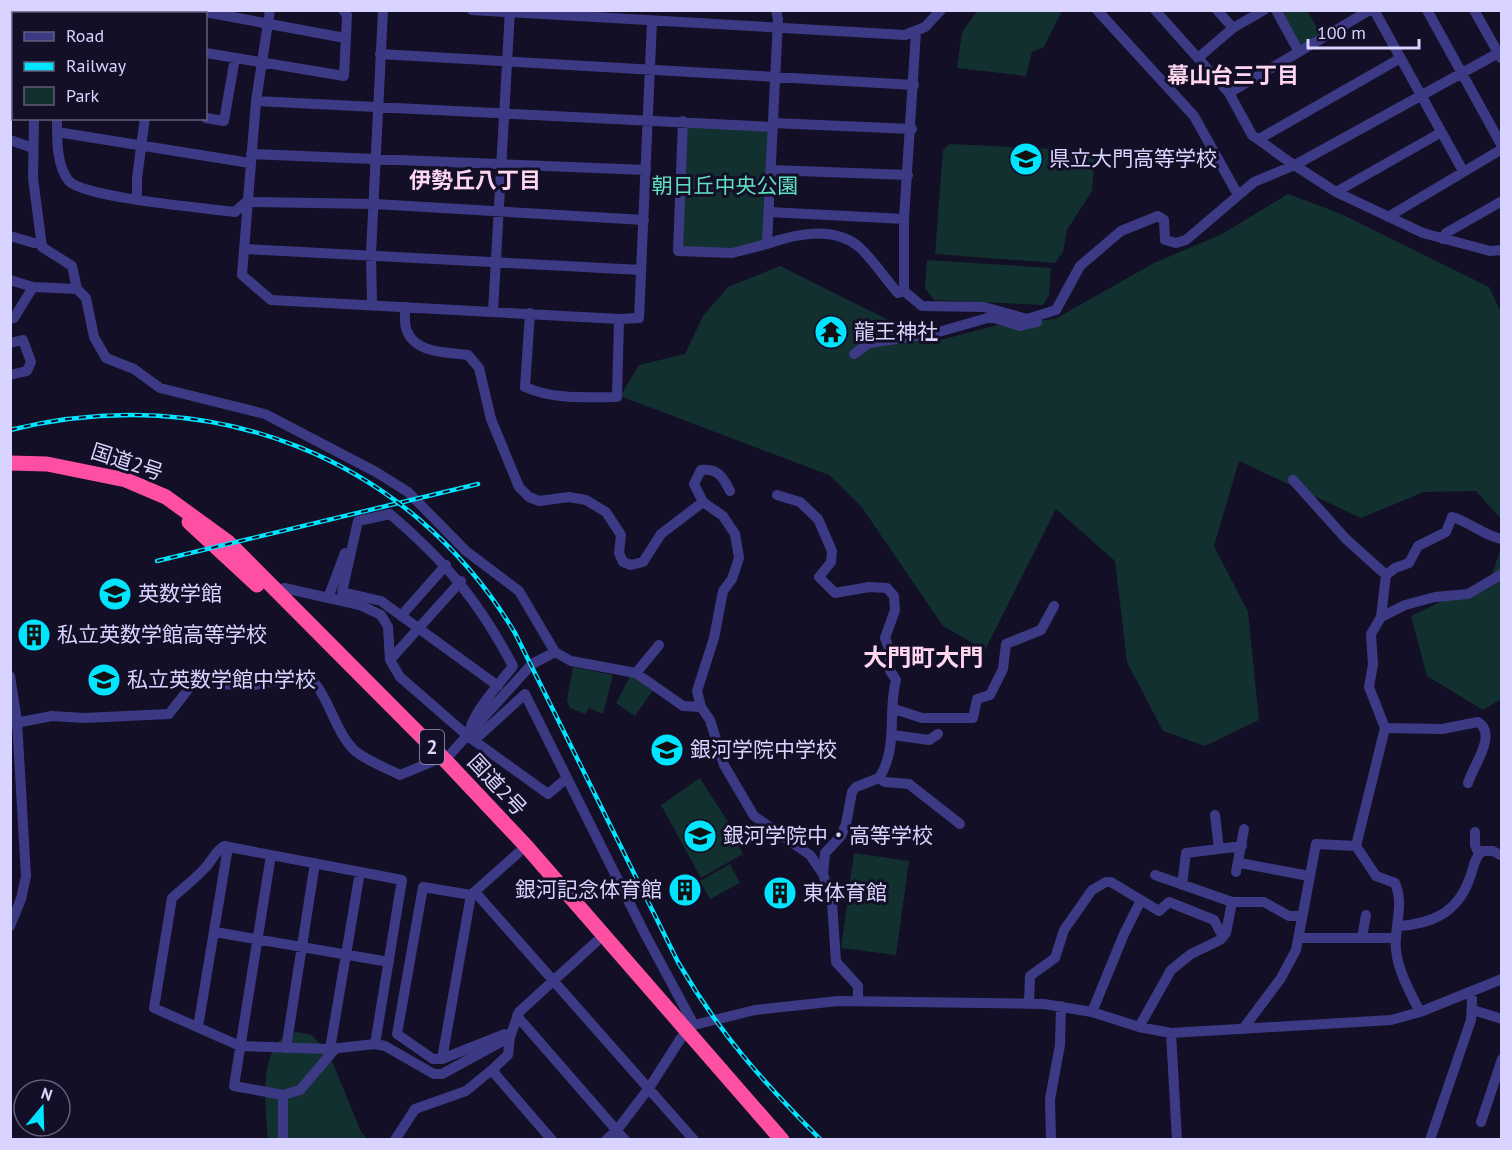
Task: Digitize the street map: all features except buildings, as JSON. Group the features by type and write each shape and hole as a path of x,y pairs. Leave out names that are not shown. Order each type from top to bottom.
{"highway":[{"name":"国道2号","path":"10,463 47,464 84,469 126,480 166,497 197,517 228,542 439,761 596,942 688,1031 771,1140"},
{"name":"国道2号","path":"10,473 46,473 83,478 123,489 161,505 191,524 526,846 782,1140"}],"street":[{"path":"270,10 256,101 246,202 242,275 271,300 530,312 619,319 639,318 652,70 652,21"},
{"path":"207,53 344,76 347,15 344,10"},
{"path":"372,304 371,254 384,10"},
{"path":"472,10 622,16 652,21 905,34 916,32 941,10"},
{"path":"767,244 778,28 776,10"},
{"path":"1097,10 1194,116 1238,195"},
{"path":"1155,10 1229,93 1252,135 1295,165 1336,192 1388,217 1443,239 1490,251 1502,250"},
{"path":"1217,10 1233,28"},
{"path":"1198,58 1233,28 1263,10"},
{"path":"1276,10 1299,52"},
{"path":"1229,93 1372,10 1463,171"},
{"path":"1388,217 1502,147 1427,10"},
{"path":"493,312 510,12"},
{"path":"904,291 922,306 984,307 1027,319 1056,310 1080,266 1121,231 1158,216 1164,220 1165,240 1176,243 1186,240 1254,182 1295,165 1420,95 1501,54 1479,12"},
{"path":"207,13 345,38"},
{"path":"904,291 904,219 912,129 916,32"},
{"path":"380,54 914,85"},
{"path":"207,118 224,121 235,58"},
{"path":"1258,139 1399,58"},
{"path":"256,101 683,122 912,129"},
{"path":"34,120 33,178 42,247 72,266 77,289 87,298 94,337 106,358 134,369 160,388 265,414 366,466 408,492 466,551 519,591 555,652 571,661 636,673 683,706 701,706"},
{"path":"57,120 60,161 69,181 85,189 137,199 235,212 246,202 375,204 644,220"},
{"path":"137,199 145,120"},
{"path":"683,122 678,251 732,253 795,234 845,238 860,247 898,293 904,291"},
{"path":"57,132 141,146 251,159 501,162 646,170"},
{"path":"1336,192 1440,133"},
{"path":"10,140 33,148"},
{"path":"771,170 908,175"},
{"path":"1443,239 1446,233 1502,201"},
{"path":"769,212 904,219"},
{"path":"10,236 34,243 41,242"},
{"path":"245,249 641,270"},
{"path":"10,280 33,286 77,289"},
{"path":"10,319 14,318 33,286"},
{"path":"405,307 407,331 418,345 433,351 468,355 480,368 491,419 519,487 529,497 539,501 577,498 586,500 606,512 621,536 619,553 623,562 631,566 643,562 661,534 703,502"},
{"path":"854,354 869,344 935,333 991,317 1020,326 1040,321 1050,311"},
{"path":"530,312 525,387 541,394 572,397 617,397 619,319"},
{"path":"10,343 23,340 30,368 27,371 10,375"},
{"path":"730,491 719,473 712,469 701,470 694,484 703,502 723,516 735,534 739,558 732,579 723,591 714,638 697,691 701,706 710,720 724,765 754,816 810,855 823,874 832,902 836,962 858,986 858,1001"},
{"path":"1293,480 1346,538 1386,575"},
{"path":"777,495 800,502 818,519 832,551 831,562 819,577 835,592 869,587 887,588 894,596 895,610 885,638 891,654 889,669 896,680 892,694 893,735 887,760 879,778 856,787 852,792 846,824 841,836 825,854 823,874"},
{"path":"469,737 468,726 498,686 513,666 490,622 446,565 390,514 358,521 342,592 381,601 498,686"},
{"path":"1420,1012 1403,978 1395,938 1399,926 1400,903 1395,883 1376,876 1356,846 1385,728 1368,687 1373,664 1371,634 1381,617 1386,575 1395,567 1408,563 1418,546 1446,532 1452,517 1467,521 1495,538 1502,539"},
{"path":"328,598 346,550 352,550"},
{"path":"401,616 446,565"},
{"path":"1381,617 1405,605 1435,597 1468,594 1502,574"},
{"path":"390,660 460,581"},
{"path":"276,592 284,588 360,605 381,615 388,627 390,660 400,677 469,737 548,794 567,778"},
{"path":"894,709 922,718 973,718 977,699 990,695 1004,669 1006,644 1041,630 1054,606"},
{"path":"636,673 660,645"},
{"path":"14,723 52,716 84,718 169,714 194,682 250,686 306,674 315,681 335,721 355,750 400,775 439,761 469,737 532,664 555,652"},
{"path":"10,926 21,899 26,876 11,677"},
{"path":"469,737 480,735 525,694 645,934 688,1031"},
{"path":"1385,728 1442,729 1478,722 1483,725 1487,732 1486,742 1472,768 1468,783"},
{"path":"893,735 929,740 938,734"},
{"path":"879,778 885,782 909,784 960,824"},
{"path":"1215,815 1219,849"},
{"path":"1244,829 1238,867 1309,876"},
{"path":"1399,926 1427,923 1444,914 1464,891 1479,854 1475,845 1475,832"},
{"path":"1244,1029 1281,978 1300,938 1316,844 1356,846"},
{"path":"1029,1003 1030,976 1055,958 1064,930 1092,890 1106,882 1111,882 1159,911 1169,902 1178,884 1186,853 1242,846"},
{"path":"198,1027 228,847"},
{"path":"375,1044 402,880 228,847 218,849 207,867 172,898 154,1008 240,1046 332,1049 375,1044 385,1046 422,1069 442,1074 511,1034"},
{"path":"1479,854 1493,851 1502,856"},
{"path":"442,1059 473,894 518,853"},
{"path":"271,855 234,1086 283,1095 300,1090 332,1049 360,872"},
{"path":"285,1048 315,863"},
{"path":"1155,875 1178,884 1205,890 1232,902 1264,902 1289,916 1302,916"},
{"path":"511,1034 442,1059 433,1059 397,1034 423,887 473,894 694,1140"},
{"path":"1092,1012 1141,900"},
{"path":"1169,902 1214,920 1223,937"},
{"path":"1139,1027 1171,970 1191,954 1223,937 1229,924 1232,902"},
{"path":"1362,938 1366,915"},
{"path":"215,932 389,962"},
{"path":"1300,938 1395,938"},
{"path":"395,1140 415,1109 466,1091 494,1068 508,1054 517,1016 596,942"},
{"path":"606,1140 617,1130 649,1088 688,1031 755,1010 858,1001 865,1004 1029,1003 1092,1012 1139,1027 1171,1033 1371,1022 1404,1018 1502,979"},
{"path":"1430,1140 1473,1010 1469,992"},
{"path":"1051,1140 1050,1099 1060,1045 1061,1006"},
{"path":"1473,1010 1502,1019"},
{"path":"517,1016 625,1140"},
{"path":"1171,1033 1177,1140"},
{"path":"1481,1122 1498,1079 1502,1059"},
{"path":"494,1068 495,1074 552,1140"},
{"path":"283,1095 283,1140"}],"green space":[{"path":"977,11 1062,11 1044,47 1032,52 1026,76 957,68 962,32"},
{"path":"1280,11 1307,11 1321,34 1301,45"},
{"name":"朝日丘中央公園","path":"686,125 770,131 763,240 730,250 682,247"},
{"path":"950,144 1056,149 1056,155 1095,155 1092,191 1067,230 1063,252 1055,263 935,254 943,150"},
{"path":"1288,194 1339,213 1489,287 1501,312 1501,519 1476,491 1424,492 1361,518 1239,461 1214,546 1248,612 1259,720 1205,746 1163,731 1127,662 1115,561 1056,509 985,650 943,626 861,506 829,475 620,396 639,365 685,354 703,316 728,287 780,266 933,342 1001,324 1055,319 1154,263 1222,234"},
{"path":"927,260 1051,268 1049,295 1043,305 934,300 925,288"},
{"path":"1501,548 1501,699 1483,710 1427,676 1411,616 1491,577"},
{"path":"573,667 613,675 603,714 589,708 585,714 570,708 567,700"},
{"path":"631,674 654,689 635,716 616,703"},
{"path":"700,778 733,830 730,832 743,854 701,878 661,805"},
{"path":"854,853 909,861 896,955 841,948"},
{"path":"730,864 740,883 710,899 700,881"},
{"path":"296,1032 312,1035 330,1056 361,1132 367,1139 268,1140 265,1088 269,1062 279,1041"}],"railway":[{"path":"10,430 84,417 158,416 229,426 297,446 361,478 419,520 471,571 515,633 678,962 709,1012 743,1056 821,1140"},
{"path":"157,561 478,484"}],"place":[{"name":"県立大門高等学校","path":"1026,159"},
{"name":"龍王神社","path":"831,332"},
{"name":"英数学館","path":"115,594"},
{"name":"私立英数学館高等学校","path":"34,635"},
{"name":"私立英数学館中学校","path":"104,680"},
{"name":"銀河学院中学校","path":"667,750"},
{"name":"銀河学院中・高等学校","path":"700,836"},
{"name":"銀河記念体育館","path":"685,890"},
{"name":"東体育館","path":"780,893"}],"district":[{"name":"幕山台三丁目","path":"1233,75"},
{"name":"伊勢丘八丁目","path":"475,180"},
{"name":"大門町大門","path":"923,658"}]}
